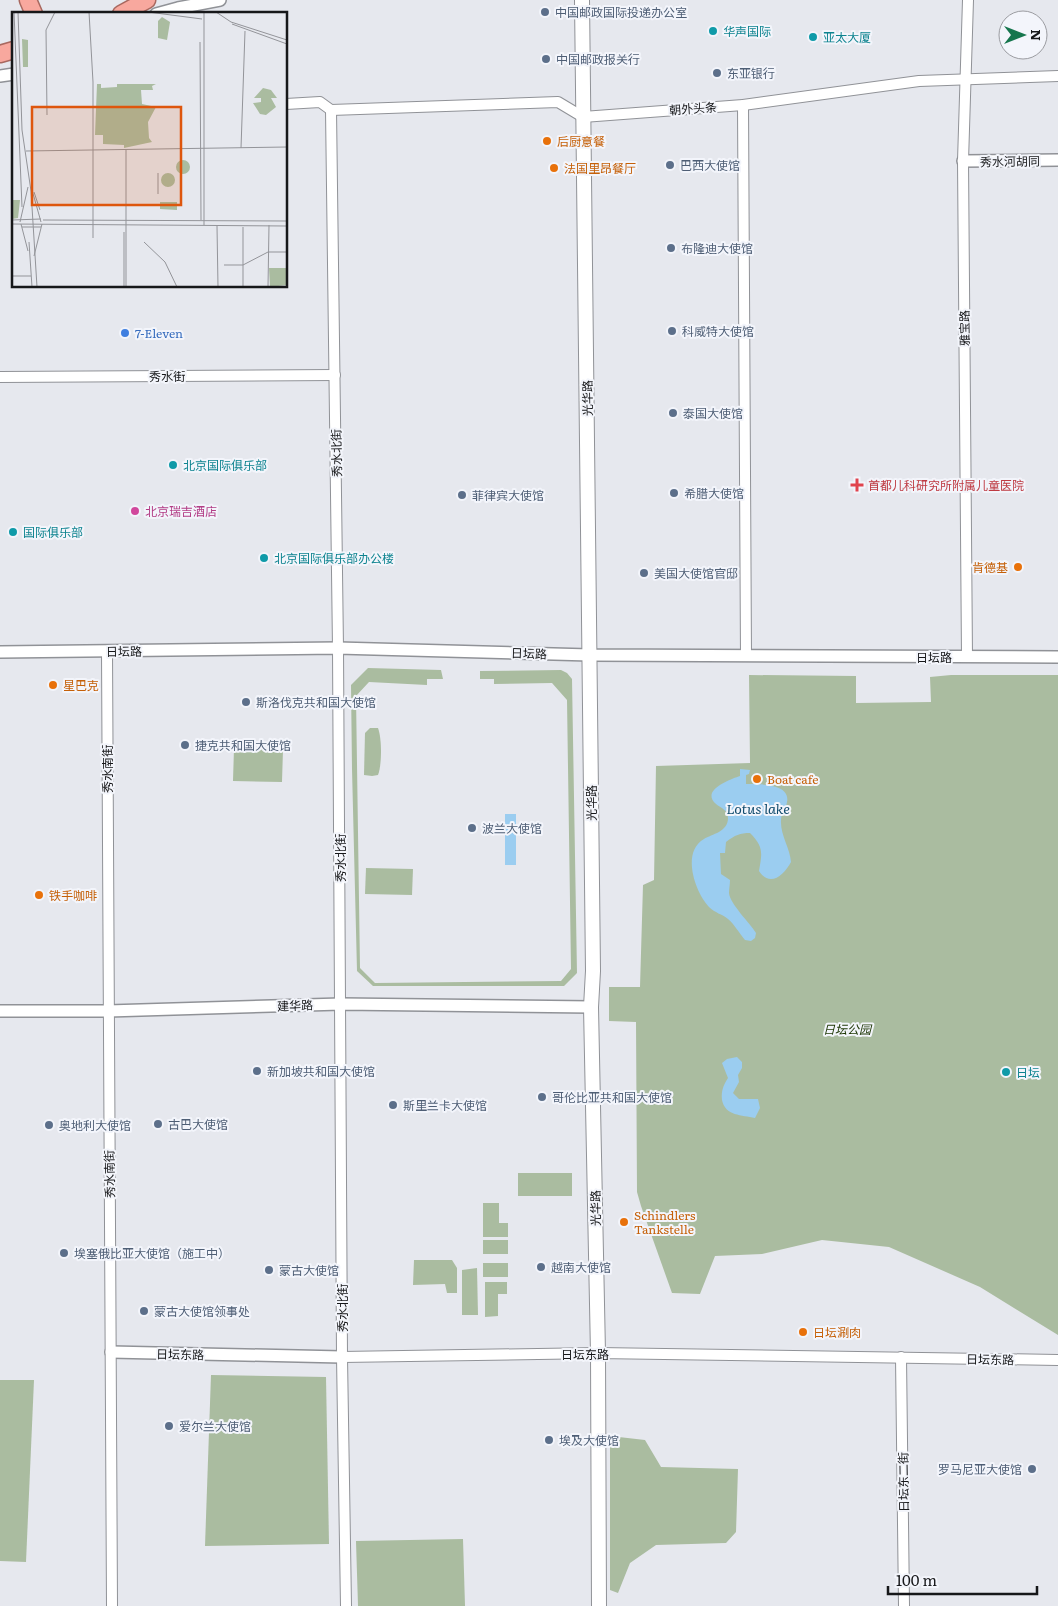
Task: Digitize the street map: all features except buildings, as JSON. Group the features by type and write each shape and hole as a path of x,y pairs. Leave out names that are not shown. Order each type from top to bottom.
{"highway":[{"path":"28,0 33,12"},
{"path":"126,12 147,0"}],"main road":[{"name":"光华路","path":"582,0 593,971 591,1007 598,1353 599,1606"}],"street":[{"path":"163,12 220,0"},
{"name":"雅宝路","path":"967,657 963,161 968,0"},
{"name":"朝外头条","path":"583,117 744,105 919,81 1058,76"},
{"path":"288,104 320,102 331,110 558,102 583,117"},
{"path":"744,105 746,656"},
{"name":"秀水北街","path":"331,110 338,648 342,1357 346,1606"},
{"name":"秀水河胡同","path":"963,161 1058,160"},
{"name":"秀水街","path":"0,377 334,375"},
{"name":"日坛路","path":"0,652 338,648 590,655 1058,657"},
{"name":"秀水南街","path":"107,651 112,1606"},
{"name":"建华路","path":"0,1010 108,1011 341,1004 591,1007"},
{"name":"日坛东路","path":"111,1352 342,1357 598,1353 1058,1360"},
{"name":"日坛东二街","path":"901,1357 904,1606"}],"green space":[{"path":"368,668 441,670 443,679 427,679 427,685 369,682 356,696 360,968 375,983 561,981 571,969 567,700 552,683 494,684 494,679 480,679 480,671 561,670 572,679 577,973 564,986 373,986 357,971 351,685"},
{"name":"日坛公园","path":"749,675 856,676 856,703 931,702 930,677 951,675 1058,675 1058,1335 980,1287 889,1247 822,1240 762,1254 715,1256 700,1294 672,1293 637,1192 636,1022 609,1021 609,987 640,987 643,885 654,880 656,766 750,763"},
{"path":"370,728 378,728 381,745 378,775 372,776 364,775 365,733"},
{"path":"234,748 283,749 282,782 233,781"},
{"path":"366,868 413,869 412,895 365,894"},
{"path":"518,1173 572,1173 572,1196 518,1196"},
{"path":"483,1203 499,1203 499,1223 508,1223 508,1237 483,1237"},
{"path":"483,1240 508,1240 508,1254 483,1254"},
{"path":"414,1260 452,1260 457,1268 457,1293 447,1293 445,1284 413,1285"},
{"path":"483,1263 508,1263 508,1277 483,1277"},
{"path":"477,1268 478,1315 462,1315 462,1270"},
{"path":"485,1282 507,1282 507,1294 498,1294 498,1316 485,1317"},
{"path":"211,1375 326,1377 329,1544 205,1546"},
{"path":"0,1380 34,1380 26,1562 0,1561"},
{"path":"610,1436 645,1440 661,1467 738,1469 736,1532 726,1543 656,1545 630,1563 618,1593 610,1590"},
{"path":"463,1539 465,1606 358,1606 356,1541"}],"water":[{"name":"Lotus lake","path":"740,769 750,770 749,774 746,775 746,784 779,788 787,796 787,802 781,818 781,826 791,862 781,875 768,879 759,871 761,850 758,842 750,833 740,834 726,842 725,853 720,853 721,874 730,880 730,897 736,908 756,933 755,938 751,941 745,940 726,917 709,907 695,882 692,862 693,853 697,845 704,839 719,832 727,823 727,813 712,799 714,790 740,776"},
{"path":"505,814 516,814 516,865 505,865"},
{"path":"737,1057 742,1062 742,1068 738,1075 739,1082 733,1093 739,1099 758,1099 760,1108 755,1118 730,1112 722,1100 723,1089 728,1078 722,1063 727,1059"}],"place":[{"name":"中国邮政国际投递办公室","path":"545,12"},
{"name":"华声国际","path":"713,31"},
{"name":"亚太大厦","path":"813,37"},
{"name":"中国邮政报关行","path":"546,59"},
{"name":"东亚银行","path":"717,73"},
{"name":"后厨意餐","path":"547,141"},
{"name":"巴西大使馆","path":"670,165"},
{"name":"法国里昂餐厅","path":"554,168"},
{"name":"布隆迪大使馆","path":"671,248"},
{"name":"科威特大使馆","path":"672,331"},
{"name":"7-Eleven","path":"125,333"},
{"name":"泰国大使馆","path":"673,413"},
{"name":"北京国际俱乐部","path":"173,465"},
{"name":"首都儿科研究所附属儿童医院","path":"857,485"},
{"name":"希腊大使馆","path":"674,493"},
{"name":"菲律宾大使馆","path":"462,495"},
{"name":"北京瑞吉酒店","path":"135,511"},
{"name":"国际俱乐部","path":"13,532"},
{"name":"北京国际俱乐部办公楼","path":"264,558"},
{"name":"肯德基","path":"1018,567"},
{"name":"美国大使馆官邸","path":"644,573"},
{"name":"星巴克","path":"53,685"},
{"name":"斯洛伐克共和国大使馆","path":"246,702"},
{"name":"捷克共和国大使馆","path":"185,745"},
{"name":"Boat cafe","path":"757,779"},
{"name":"波兰大使馆","path":"472,828"},
{"name":"铁手咖啡","path":"39,895"},
{"name":"新加坡共和国大使馆","path":"257,1071"},
{"name":"日坛","path":"1006,1072"},
{"name":"哥伦比亚共和国大使馆","path":"542,1097"},
{"name":"斯里兰卡大使馆","path":"393,1105"},
{"name":"古巴大使馆","path":"158,1124"},
{"name":"奥地利大使馆","path":"49,1125"},
{"name":"Schindlers Tankstelle","path":"624,1222"},
{"name":"埃塞俄比亚大使馆（施工中）","path":"64,1253"},
{"name":"越南大使馆","path":"541,1267"},
{"name":"蒙古大使馆","path":"269,1270"},
{"name":"蒙古大使馆领事处","path":"144,1311"},
{"name":"日坛涮肉","path":"803,1332"},
{"name":"爱尔兰大使馆","path":"169,1426"},
{"name":"埃及大使馆","path":"549,1440"},
{"name":"罗马尼亚大使馆","path":"1032,1469"}]}
